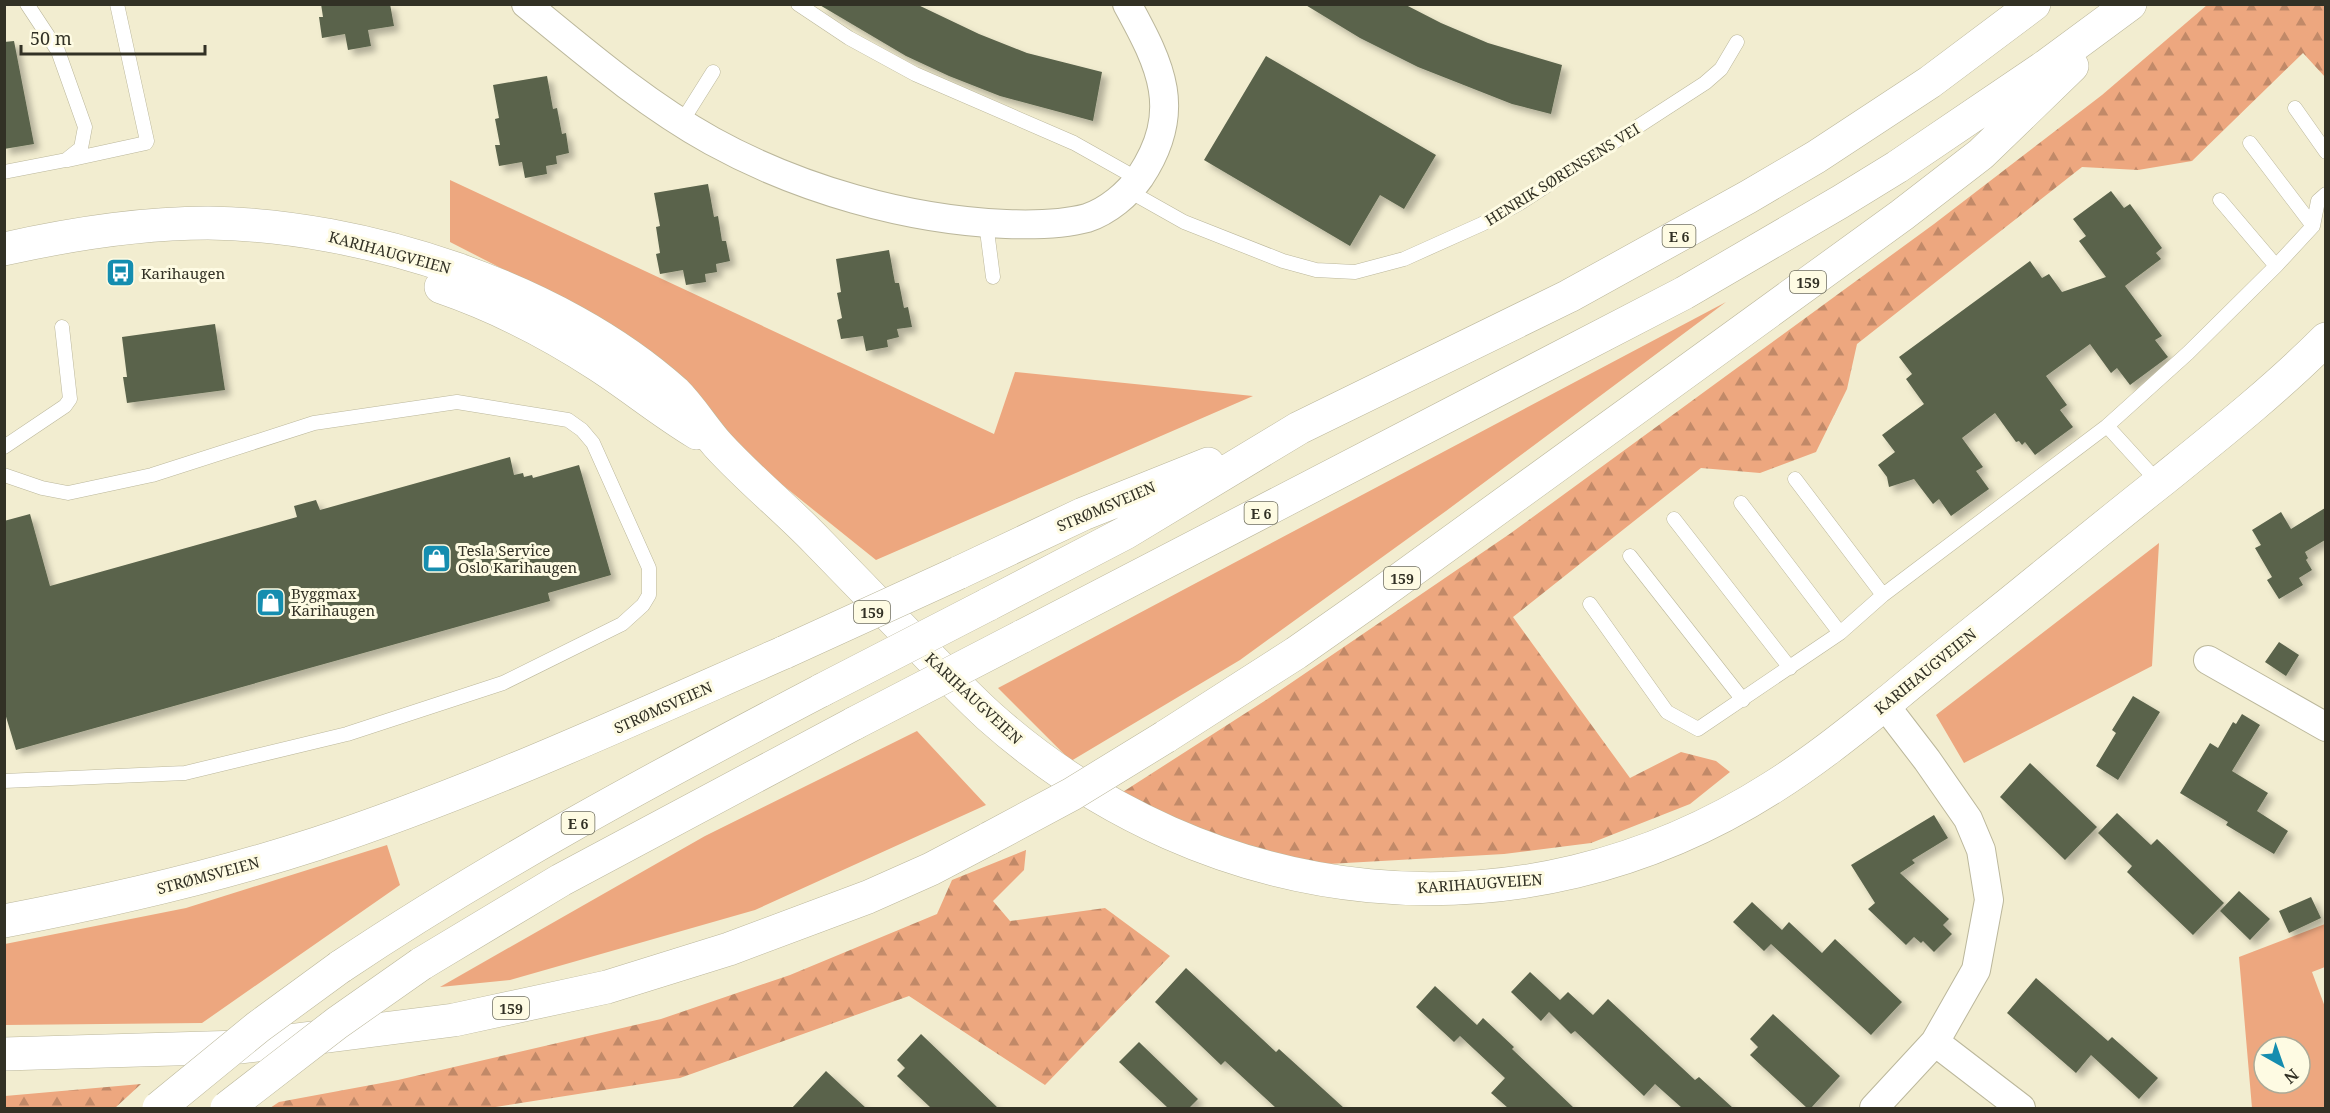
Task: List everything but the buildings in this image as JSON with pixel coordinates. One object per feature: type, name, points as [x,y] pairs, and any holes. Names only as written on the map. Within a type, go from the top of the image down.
[{"type":"main road","name":"E 6","points":[[159,1108],[258,1027],[340,967],[398,928],[482,877],[625,796],[822,690],[1125,533],[1299,428],[1569,296],[1748,197],[1816,158],[1930,82],[2034,4]]},
{"type":"main road","name":"E 6","points":[[227,1108],[337,1023],[421,964],[561,880],[855,723],[1684,293],[1897,167],[2131,4]]},
{"type":"main road","name":"159","points":[[4,1054],[252,1045],[454,1020],[607,987],[729,949],[868,897],[931,869],[1072,794],[1296,653],[1371,601],[1981,154],[2054,85],[2131,4]]},
{"type":"main road","name":"KARIHAUGVEIEN","points":[[4,249],[87,232],[169,224],[210,223],[260,226],[314,233],[405,254],[475,275],[527,297],[572,320],[647,370],[680,396],[719,447],[786,509],[988,715],[1027,747],[1112,804],[1180,839],[1247,863],[1293,875],[1338,883],[1423,889],[1555,878],[1600,865],[1691,831],[1772,788],[1821,754],[2248,411],[2325,339]]},
{"type":"main road","name":"KARIHAUGVEIEN","points":[[4,270],[83,253],[178,243],[258,246],[361,263],[410,276],[463,294],[548,335],[599,366],[664,413],[719,447]]},
{"type":"main road","name":"STRØMSVEIEN","points":[[4,921],[112,900],[199,879],[315,844],[498,777],[604,733],[785,652],[1083,514],[1299,428]]},
{"type":"street","points":[[526,4],[619,80],[681,123],[714,142],[774,170],[854,198],[917,214],[986,223],[1031,225],[1087,218],[1105,209],[1133,185],[1160,136],[1165,93],[1160,72],[1149,45],[1127,4]]},
{"type":"street","points":[[2208,660],[2325,728]]},
{"type":"street","points":[[1874,1108],[1935,1042],[1976,970],[1989,900],[1981,849],[1968,819],[1920,750],[1884,704]]},
{"type":"street","points":[[1935,1042],[2021,1108]]},
{"type":"lane","points":[[27,4],[58,51],[85,128],[81,148],[66,160]]},
{"type":"lane","points":[[4,172],[146,143],[117,4]]},
{"type":"lane","name":"HENRIK SØRENSENS VEI","points":[[798,4],[849,38],[915,74],[1074,143],[1184,222],[1283,261],[1316,270],[1355,272],[1404,259],[1482,224],[1520,203],[1705,83],[1721,69],[1737,42]]},
{"type":"lane","points":[[681,123],[713,72]]},
{"type":"lane","points":[[2295,108],[2325,152]]},
{"type":"lane","points":[[2250,143],[2313,226]]},
{"type":"lane","points":[[1590,604],[1667,712],[1698,729],[1840,633],[1883,595],[2107,426],[2188,353],[2276,266],[2313,226],[2318,201],[2325,194]]},
{"type":"lane","points":[[2220,200],[2276,266]]},
{"type":"lane","points":[[986,223],[993,277]]},
{"type":"lane","points":[[4,447],[64,406],[70,399],[62,327]]},
{"type":"lane","points":[[4,475],[42,488],[68,493],[152,475],[314,423],[457,402],[568,420],[582,430],[593,443],[649,568],[651,583],[649,595],[643,605],[622,624],[503,683],[347,734],[185,773],[4,781]]},
{"type":"lane","points":[[2107,426],[2159,483]]},
{"type":"lane","points":[[1795,479],[1883,595]]},
{"type":"lane","points":[[1741,503],[1840,633]]},
{"type":"lane","points":[[1674,519],[1790,668]]},
{"type":"lane","points":[[1630,556],[1743,700]]},
{"type":"green space","points":[[2207,5],[2325,5],[2325,77],[2303,53],[2192,161],[2138,170],[2082,167],[1857,344],[1847,389],[1816,452],[1760,473],[1701,468],[1513,617],[1630,778],[1681,752],[1716,761],[1730,772],[1690,804],[1591,843],[1504,854],[1293,866],[1115,797],[1266,700],[1511,533],[1934,224],[2102,95]]},
{"type":"green space","points":[[450,180],[994,434],[1015,372],[1253,396],[876,560],[532,284],[450,242]]},
{"type":"green space","points":[[1726,302],[1446,511],[1240,660],[1071,761],[998,688]]},
{"type":"green space","points":[[2159,543],[2152,666],[1964,763],[1936,715]]},
{"type":"green space","points":[[917,731],[986,805],[755,910],[510,980],[440,987],[705,836]]},
{"type":"green space","points":[[387,845],[400,885],[202,1023],[5,1025],[5,944],[186,908]]},
{"type":"green space","points":[[1026,850],[1024,870],[993,901],[1010,921],[1105,908],[1170,956],[1045,1085],[909,996],[680,1078],[489,1108],[270,1108],[279,1102],[398,1080],[661,1019],[790,975],[937,914],[952,880]]},
{"type":"green space","points":[[2325,924],[2325,967],[2312,972],[2325,1007],[2325,1108],[2252,1108],[2239,957]]},
{"type":"green space","points":[[141,1084],[115,1108],[5,1108],[5,1096]]},
{"type":"place","name":"Karihaugen","points":[[120,273]]},
{"type":"place","name":"Tesla Service Oslo Karihaugen","points":[[437,559]]},
{"type":"place","name":"Byggmax Karihaugen","points":[[270,602]]}]
